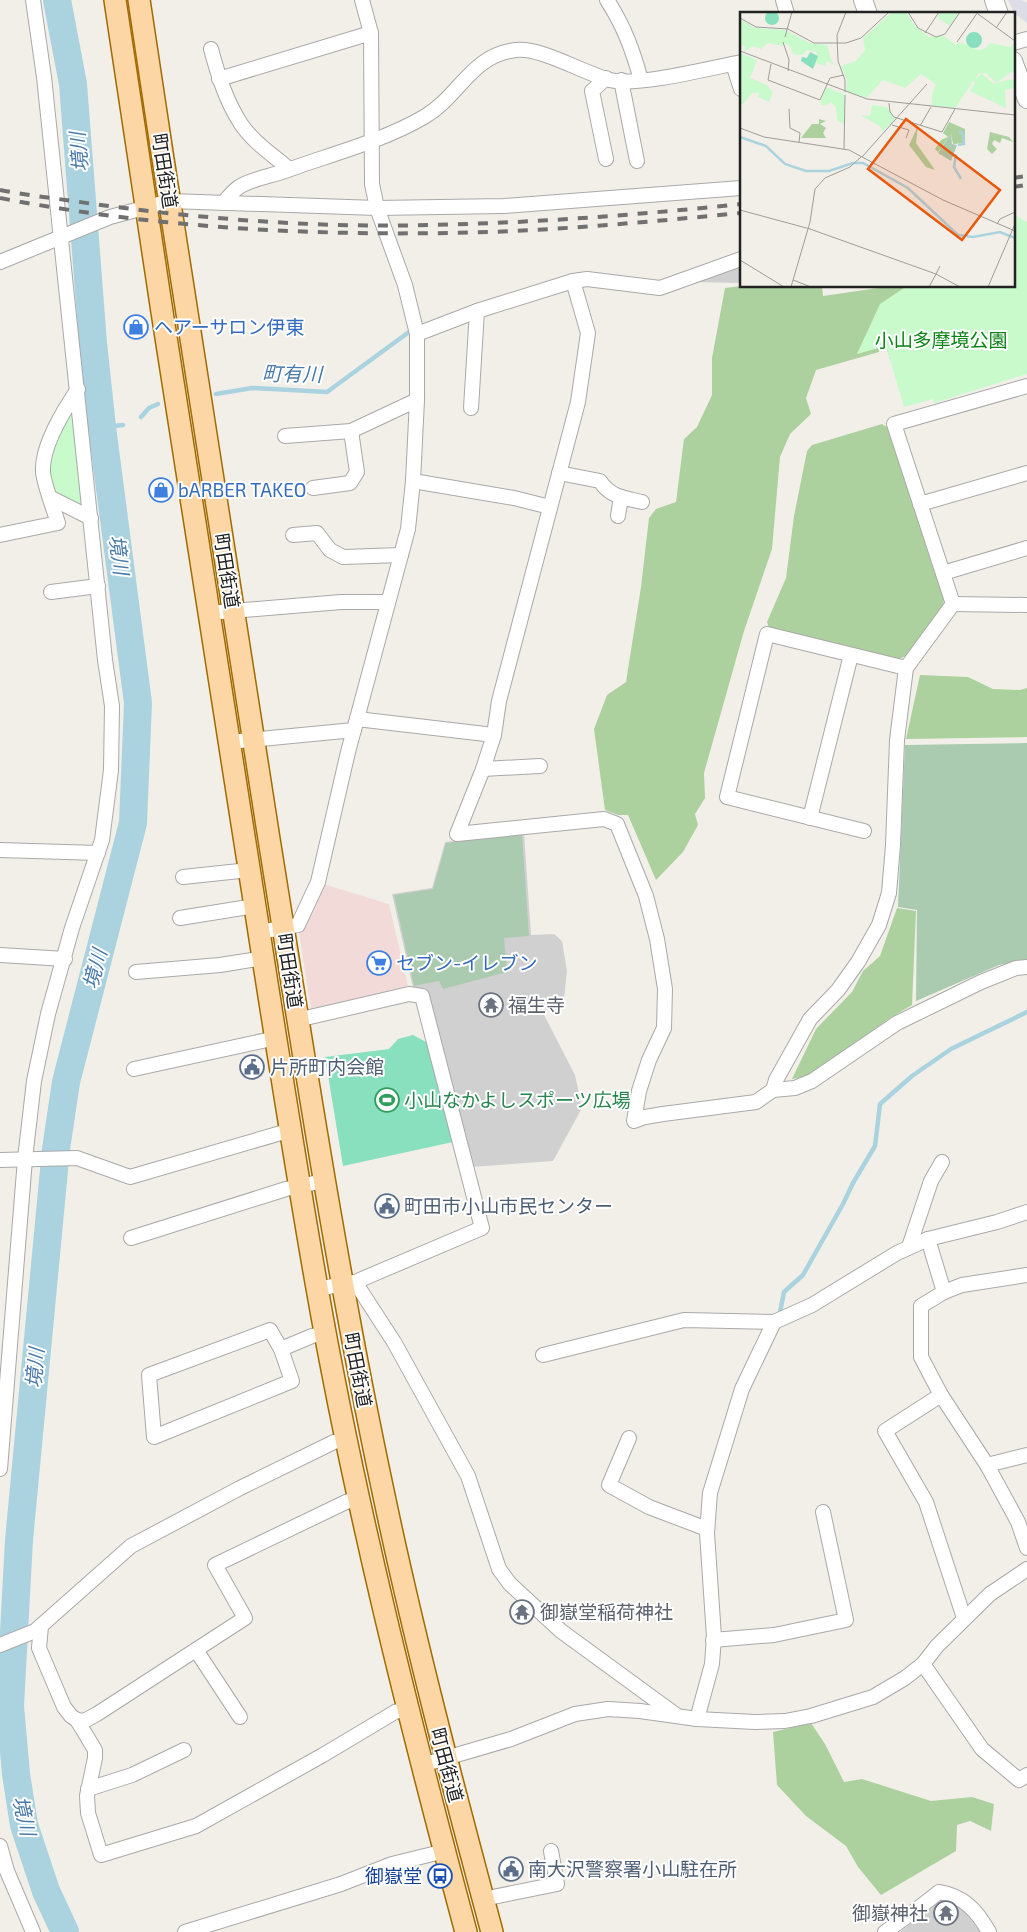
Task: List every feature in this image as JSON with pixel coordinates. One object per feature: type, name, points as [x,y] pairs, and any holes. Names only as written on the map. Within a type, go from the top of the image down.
[{"type":"main road","name":"町田街道","points":[[115,0],[249,870],[317,1289],[359,1498],[422,1765],[466,1932]]},
{"type":"main road","name":"町田街道","points":[[139,0],[323,1181],[348,1283],[387,1511],[445,1758],[492,1932]]},
{"type":"street","points":[[0,1469],[5,1340],[30,1159],[34,1081],[48,1014],[65,959],[72,928],[102,840],[111,770],[112,715],[63,236],[33,0]]},
{"type":"street","points":[[260,932],[298,926],[318,882],[356,725],[408,529],[418,400],[417,334],[405,285],[377,208],[372,184],[372,33],[362,0]]},
{"type":"street","points":[[608,0],[621,20],[641,80]]},
{"type":"street","points":[[782,0],[786,12]]},
{"type":"street","points":[[863,0],[867,12]]},
{"type":"street","points":[[994,0],[998,12]]},
{"type":"street","points":[[219,79],[372,33]]},
{"type":"street","points":[[1014,43],[1027,39]]},
{"type":"street","points":[[211,49],[219,79],[242,125],[254,139],[289,169]]},
{"type":"street","points":[[222,203],[240,186],[371,141],[424,117],[444,101],[468,75],[487,59],[500,52],[519,50],[540,53],[606,78],[620,80],[641,80],[737,63],[740,82]]},
{"type":"street","points":[[1014,63],[1027,99]]},
{"type":"street","points":[[606,78],[592,91],[606,159]]},
{"type":"street","points":[[620,80],[637,160]]},
{"type":"street","points":[[0,262],[110,217],[170,201],[377,208],[504,206],[740,188]]},
{"type":"street","points":[[417,334],[477,311],[573,281],[587,279],[660,288],[740,259]]},
{"type":"street","points":[[573,281],[588,333],[578,402],[499,701],[494,735],[483,769],[457,834],[604,820],[617,824],[646,896],[658,939],[665,989],[664,1028],[649,1060],[639,1091],[634,1121],[663,1114],[756,1102],[773,1090],[795,1088],[812,1080],[897,1023],[981,982],[1016,968],[1027,967]]},
{"type":"street","points":[[471,408],[477,311]]},
{"type":"street","points":[[953,604],[894,424],[1027,386]]},
{"type":"street","points":[[0,534],[58,523],[43,471],[48,445],[59,419],[78,390]]},
{"type":"street","points":[[285,436],[351,431],[418,400]]},
{"type":"street","points":[[313,488],[350,483],[358,472],[351,431]]},
{"type":"street","points":[[559,473],[600,481],[606,490],[621,497],[642,502]]},
{"type":"street","points":[[920,504],[1027,473]]},
{"type":"street","points":[[413,480],[514,498],[550,508]]},
{"type":"street","points":[[618,516],[621,497]]},
{"type":"street","points":[[51,498],[91,518]]},
{"type":"street","points":[[294,535],[317,533],[330,550],[343,557],[400,555]]},
{"type":"street","points":[[943,573],[1027,548]]},
{"type":"street","points":[[51,592],[98,586]]},
{"type":"street","points":[[209,613],[341,602],[388,602]]},
{"type":"street","points":[[953,604],[1027,605]]},
{"type":"street","points":[[773,1090],[776,1080],[810,1019],[838,990],[858,962],[879,925],[889,893],[897,740],[906,668],[953,604]]},
{"type":"street","points":[[864,831],[727,797],[767,634],[906,668]]},
{"type":"street","points":[[810,818],[851,655]]},
{"type":"street","points":[[229,742],[356,725],[494,735]]},
{"type":"street","points":[[483,769],[540,766]]},
{"type":"street","points":[[0,850],[98,853]]},
{"type":"street","points":[[183,877],[249,870]]},
{"type":"street","points":[[180,918],[255,906]]},
{"type":"street","points":[[0,955],[65,959]]},
{"type":"street","points":[[136,972],[220,965],[264,958]]},
{"type":"street","points":[[297,1020],[409,994],[422,996],[482,1228],[348,1283],[317,1289]]},
{"type":"street","points":[[134,1070],[276,1038]]},
{"type":"street","points":[[0,1160],[77,1158],[130,1177],[291,1130]]},
{"type":"street","points":[[909,1247],[931,1181],[942,1162]]},
{"type":"street","points":[[131,1238],[300,1185],[323,1181]]},
{"type":"street","points":[[543,1355],[684,1320],[774,1322],[812,1306],[909,1247],[928,1239],[997,1222],[1027,1212]]},
{"type":"street","points":[[928,1239],[944,1292]]},
{"type":"street","points":[[1027,1275],[962,1285],[944,1292],[920,1306],[921,1357],[941,1395],[987,1465],[1018,1522],[1027,1548]]},
{"type":"street","points":[[348,1283],[394,1342],[468,1476],[499,1569],[510,1584],[561,1631],[676,1715]]},
{"type":"street","points":[[696,1719],[712,1664],[713,1640],[707,1529],[710,1493],[742,1389],[774,1322]]},
{"type":"street","points":[[270,1330],[281,1349],[292,1382],[154,1437],[149,1375],[270,1330]]},
{"type":"street","points":[[281,1349],[312,1336],[326,1333]]},
{"type":"street","points":[[941,1395],[886,1431],[926,1502],[964,1618]]},
{"type":"street","points":[[629,1438],[609,1485],[649,1507],[707,1529]]},
{"type":"street","points":[[0,1646],[38,1629],[131,1546],[240,1488],[334,1442],[347,1439]]},
{"type":"street","points":[[987,1465],[1027,1455]]},
{"type":"street","points":[[38,1629],[39,1648],[64,1707],[71,1716],[77,1720],[84,1721],[245,1618],[214,1565],[346,1502],[359,1498]]},
{"type":"street","points":[[713,1640],[774,1635],[846,1620],[823,1512]]},
{"type":"street","points":[[422,1765],[511,1739],[575,1714],[608,1709],[676,1715],[696,1719],[755,1722],[785,1721],[811,1716],[873,1697],[905,1678],[923,1664],[937,1646],[990,1594],[1027,1569]]},
{"type":"street","points":[[196,1650],[240,1717]]},
{"type":"street","points":[[923,1664],[982,1749],[1018,1780],[1027,1775]]},
{"type":"street","points":[[77,1720],[94,1750],[95,1758],[88,1789],[88,1813],[101,1855],[196,1826],[330,1751],[395,1712],[408,1708]]},
{"type":"street","points":[[88,1789],[132,1775],[184,1750]]},
{"type":"street","points":[[0,1846],[7,1871],[33,1932]]},
{"type":"street","points":[[483,1899],[557,1884],[551,1850]]},
{"type":"street","points":[[185,1932],[341,1884],[392,1864],[445,1851]]},
{"type":"street","points":[[884,1932],[939,1892],[949,1893],[968,1902],[989,1932]]},
{"type":"shaded area","points":[[1008,0],[1022,0],[1027,3],[1027,23],[1015,14]]},
{"type":"shaded area","points":[[740,267],[740,283],[693,282]]},
{"type":"shaded area","name":"福生寺","points":[[524,833],[531,935],[554,934],[562,941],[567,971],[564,998],[543,1013],[575,1075],[582,1108],[553,1161],[471,1167],[425,988],[413,988],[392,894],[432,888],[445,842]]},
{"type":"shaded area","points":[[323,884],[389,904],[408,986],[311,1009],[299,933]]},
{"type":"shaded area","name":"御嶽神社","points":[[943,1899],[963,1909],[980,1932],[900,1932]]},
{"type":"green space","name":"小山多摩境公園","points":[[1014,215],[1027,222],[1027,374],[934,403],[933,399],[904,407],[886,346],[857,354],[880,304],[904,288],[1014,288]]},
{"type":"green space","points":[[740,286],[740,288],[822,288],[823,296],[878,288],[907,288],[890,359],[886,346],[881,347],[879,352],[816,370],[806,398],[811,414],[790,434],[780,457],[772,549],[744,631],[704,773],[705,798],[695,814],[698,825],[683,852],[656,880],[628,815],[618,815],[605,810],[594,729],[607,695],[626,682],[641,587],[649,518],[656,509],[676,502],[684,439],[697,427],[712,395],[712,358],[725,288]]},
{"type":"green space","points":[[70,413],[75,415],[83,509],[55,495],[47,470],[51,449]]},
{"type":"green space","points":[[882,424],[888,428],[944,598],[943,607],[908,655],[899,659],[769,628],[767,622],[786,578],[794,516],[807,451],[812,445]]},
{"type":"green space","points":[[920,675],[968,677],[993,689],[1020,690],[1027,688],[1027,737],[906,739]]},
{"type":"green space","points":[[1027,743],[1027,959],[999,965],[916,1001],[917,910],[898,907],[905,745]]},
{"type":"green space","points":[[522,835],[529,936],[504,938],[507,972],[443,989],[439,981],[414,986],[394,895],[433,889],[446,843]]},
{"type":"green space","points":[[897,908],[916,911],[912,1005],[890,1018],[810,1076],[792,1079],[816,1029],[852,992],[863,971],[880,956]]},
{"type":"green space","name":"小山なかよしスポーツ広場","points":[[413,1035],[426,1042],[453,1142],[343,1166],[325,1057],[389,1049],[398,1039]]},
{"type":"green space","points":[[811,1723],[825,1744],[844,1782],[862,1779],[931,1801],[972,1797],[994,1804],[991,1831],[970,1821],[957,1825],[956,1851],[881,1895],[858,1867],[846,1846],[806,1816],[777,1785],[773,1732]]},
{"type":"waterway","name":"境川","points":[[57,0],[73,84],[93,343],[138,703],[133,823],[66,1082],[56,1149],[19,1540],[10,1706],[16,1774],[24,1825],[46,1891],[65,1932]]},
{"type":"waterway","name":"町有川","points":[[216,394],[252,388],[327,392],[409,332]]},
{"type":"waterway","name":"町有川","points":[[141,417],[149,408],[158,404]]},
{"type":"waterway","name":"町有川","points":[[102,427],[123,425]]},
{"type":"waterway","points":[[780,1312],[784,1292],[803,1275],[875,1146],[880,1104],[912,1076],[951,1049],[1027,1012]]},
{"type":"railway","points":[[1014,178],[1027,176]]},
{"type":"railway","points":[[1014,187],[1027,185]]},
{"type":"railway","points":[[0,190],[93,204],[219,218],[302,224],[386,226],[546,220],[740,204]]},
{"type":"railway","points":[[0,198],[61,209],[182,224],[305,232],[428,233],[520,231],[740,213]]},
{"type":"place","name":"ヘアーサロン伊東","points":[[136,327]]},
{"type":"place","name":"bARBER TAKEO","points":[[161,490]]},
{"type":"place","name":"セブン-イレブン","points":[[379,963]]},
{"type":"place","name":"福生寺","points":[[491,1005]]},
{"type":"place","name":"片所町内会館","points":[[252,1067]]},
{"type":"place","name":"小山なかよしスポーツ広場","points":[[387,1100]]},
{"type":"place","name":"町田市小山市民センター","points":[[387,1206]]},
{"type":"place","name":"御嶽堂稲荷神社","points":[[522,1612]]},
{"type":"place","name":"南大沢警察署小山駐在所","points":[[511,1869]]},
{"type":"place","name":"御嶽堂","points":[[440,1876]]},
{"type":"place","name":"御嶽神社","points":[[946,1913]]}]
